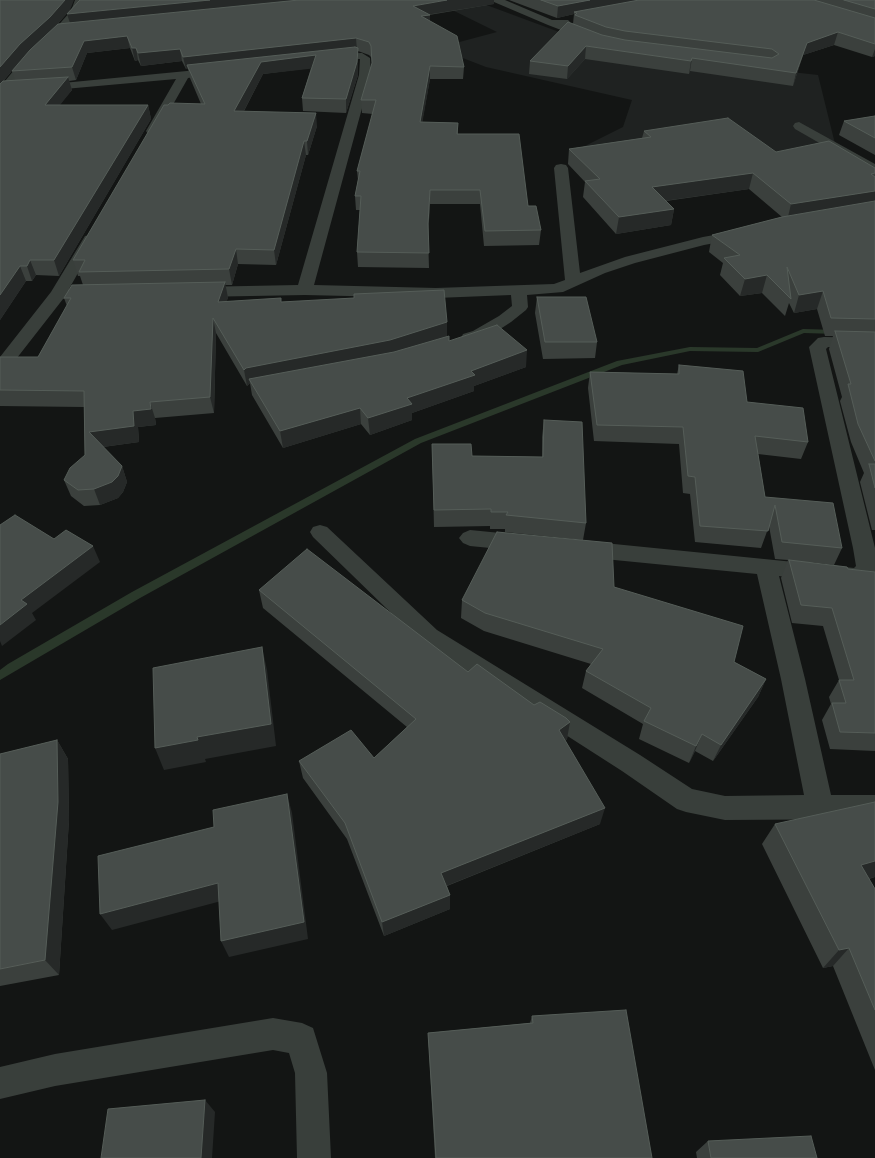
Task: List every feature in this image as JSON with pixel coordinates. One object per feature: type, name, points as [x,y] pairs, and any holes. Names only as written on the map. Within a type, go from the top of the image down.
[{"type":"street","points":[[2,92],[29,59],[58,32],[76,12],[80,0]]},
{"type":"street","points":[[497,0],[601,43]]},
{"type":"street","points":[[551,23],[572,20]]},
{"type":"street","points":[[58,32],[74,30]]},
{"type":"street","points":[[305,290],[365,75],[366,66],[365,58],[362,56],[317,59]]},
{"type":"street","points":[[34,88],[85,85],[231,69]]},
{"type":"street","points":[[145,144],[184,75]]},
{"type":"street","points":[[2,92],[19,89]]},
{"type":"street","points":[[799,126],[875,169]]},
{"type":"street","points":[[561,168],[573,283]]},
{"type":"street","points":[[0,368],[58,294],[98,226]]},
{"type":"street","points":[[186,292],[305,290],[436,293],[557,289],[600,270],[630,260],[703,241],[757,231]]},
{"type":"street","points":[[450,344],[478,335],[506,319],[520,308],[519,290]]},
{"type":"street","points":[[58,294],[114,293]]},
{"type":"street","points":[[563,547],[846,576],[859,576],[867,568],[841,447],[817,347],[824,342],[875,343]]},
{"type":"street","points":[[320,532],[429,636],[631,763],[686,800],[725,808],[875,807]]},
{"type":"street","points":[[470,538],[540,545]]},
{"type":"street","points":[[766,567],[793,679],[820,807]]},
{"type":"street","points":[[0,1083],[55,1070],[273,1034],[302,1039],[311,1073],[314,1158]]},
{"type":"shaded area","points":[[473,0],[613,52],[818,75],[838,156],[575,151],[623,127],[632,100],[486,67],[437,48],[497,32],[440,4]]},
{"type":"building","points":[[0,0],[65,0],[50,17],[20,44],[0,67]]},
{"type":"building","points":[[80,0],[210,0],[67,14]]},
{"type":"building","points":[[299,0],[447,0],[413,6],[430,15],[421,16],[457,36],[464,67],[430,66],[420,122],[458,123],[457,134],[519,134],[528,206],[536,206],[541,230],[485,231],[480,190],[430,190],[428,224],[429,253],[357,252],[361,196],[355,196],[360,171],[357,171],[376,100],[361,100],[372,63],[371,46],[369,42],[356,38],[183,57],[180,49],[138,53],[136,48],[132,48],[127,36],[84,41],[72,67],[12,71],[30,50],[58,24]]},
{"type":"building","points":[[541,0],[590,0],[558,6]]},
{"type":"building","points":[[639,0],[814,0],[875,18],[875,44],[838,32],[807,43],[796,73],[692,58],[691,61],[586,46],[568,66],[530,61],[568,22],[602,35],[625,40],[772,58],[779,54],[772,49],[625,31],[606,27],[575,15],[577,13],[574,12]]},
{"type":"building","points":[[844,0],[875,0],[875,9]]},
{"type":"building","points":[[355,47],[358,48],[357,62],[346,99],[302,98],[316,55],[261,62],[234,111],[316,113],[307,141],[304,141],[274,250],[236,249],[229,269],[79,272],[85,260],[73,260],[164,105],[168,105],[170,103],[205,104],[187,65]]},
{"type":"building","points":[[68,77],[45,105],[148,105],[54,260],[30,260],[27,266],[20,266],[0,295],[0,84],[3,81]]},
{"type":"building","points":[[875,116],[875,138],[844,121]]},
{"type":"building","points":[[728,118],[776,152],[829,141],[875,168],[875,173],[871,174],[875,177],[875,191],[791,204],[753,173],[652,187],[674,209],[619,217],[585,181],[600,179],[569,149],[651,137],[644,131]]},
{"type":"building","points":[[875,201],[875,319],[831,318],[823,291],[799,295],[787,267],[791,299],[767,275],[745,279],[724,258],[740,255],[712,235],[782,217]]},
{"type":"building","points":[[225,282],[218,302],[281,298],[281,302],[354,298],[354,294],[444,290],[447,322],[390,340],[246,368],[244,370],[213,318],[210,397],[150,402],[151,409],[133,411],[134,426],[89,432],[122,466],[118,476],[112,482],[94,489],[78,490],[64,480],[70,468],[85,455],[84,391],[0,390],[0,357],[38,357],[71,298],[64,298],[72,285]]},
{"type":"building","points":[[537,297],[586,297],[597,342],[545,342]]},
{"type":"building","points":[[497,325],[527,350],[471,371],[475,375],[407,398],[412,404],[368,418],[360,408],[280,431],[249,379],[394,352],[449,336],[449,341]]},
{"type":"building","points":[[835,331],[875,332],[875,461],[858,424],[848,384],[851,384]]},
{"type":"building","points":[[679,365],[743,371],[747,402],[803,408],[808,442],[755,436],[765,497],[833,503],[842,548],[782,542],[775,505],[768,531],[700,526],[695,477],[688,476],[683,427],[597,425],[590,372],[679,374]]},
{"type":"building","points":[[544,420],[582,422],[586,523],[506,515],[508,512],[491,512],[491,509],[434,510],[432,444],[471,444],[472,456],[543,457]]},
{"type":"building","points":[[869,464],[875,464],[875,488]]},
{"type":"building","points":[[15,515],[54,539],[66,530],[93,546],[21,600],[27,604],[0,625],[0,525]]},
{"type":"building","points":[[497,532],[612,543],[614,587],[743,626],[734,662],[766,679],[721,745],[702,734],[696,746],[644,721],[651,708],[586,671],[603,649],[485,613],[462,600]]},
{"type":"building","points":[[307,549],[468,672],[477,664],[534,705],[540,702],[566,718],[570,722],[559,730],[605,808],[441,873],[450,895],[382,922],[345,823],[299,761],[351,730],[374,758],[416,719],[259,590]]},
{"type":"building","points":[[789,560],[875,572],[875,733],[840,732],[832,703],[846,703],[839,680],[854,680],[832,608],[801,605]]},
{"type":"building","points":[[262,647],[271,724],[197,737],[198,740],[155,748],[153,668]]},
{"type":"building","points":[[57,740],[58,802],[45,960],[0,969],[0,754]]},
{"type":"building","points":[[287,794],[304,922],[221,941],[218,883],[100,914],[98,856],[214,827],[213,810]]},
{"type":"building","points":[[875,802],[875,861],[861,865],[875,889],[875,1010],[849,948],[839,950],[775,824]]},
{"type":"building","points":[[626,1010],[652,1158],[436,1158],[428,1033],[533,1023],[532,1016]]},
{"type":"building","points":[[205,1100],[201,1158],[101,1158],[108,1109]]},
{"type":"building","points":[[811,1136],[817,1158],[711,1158],[708,1141]]},
{"type":"waterway","points":[[0,676],[12,667],[136,595],[418,441],[620,363],[690,349],[758,350],[803,331],[837,332]]}]
